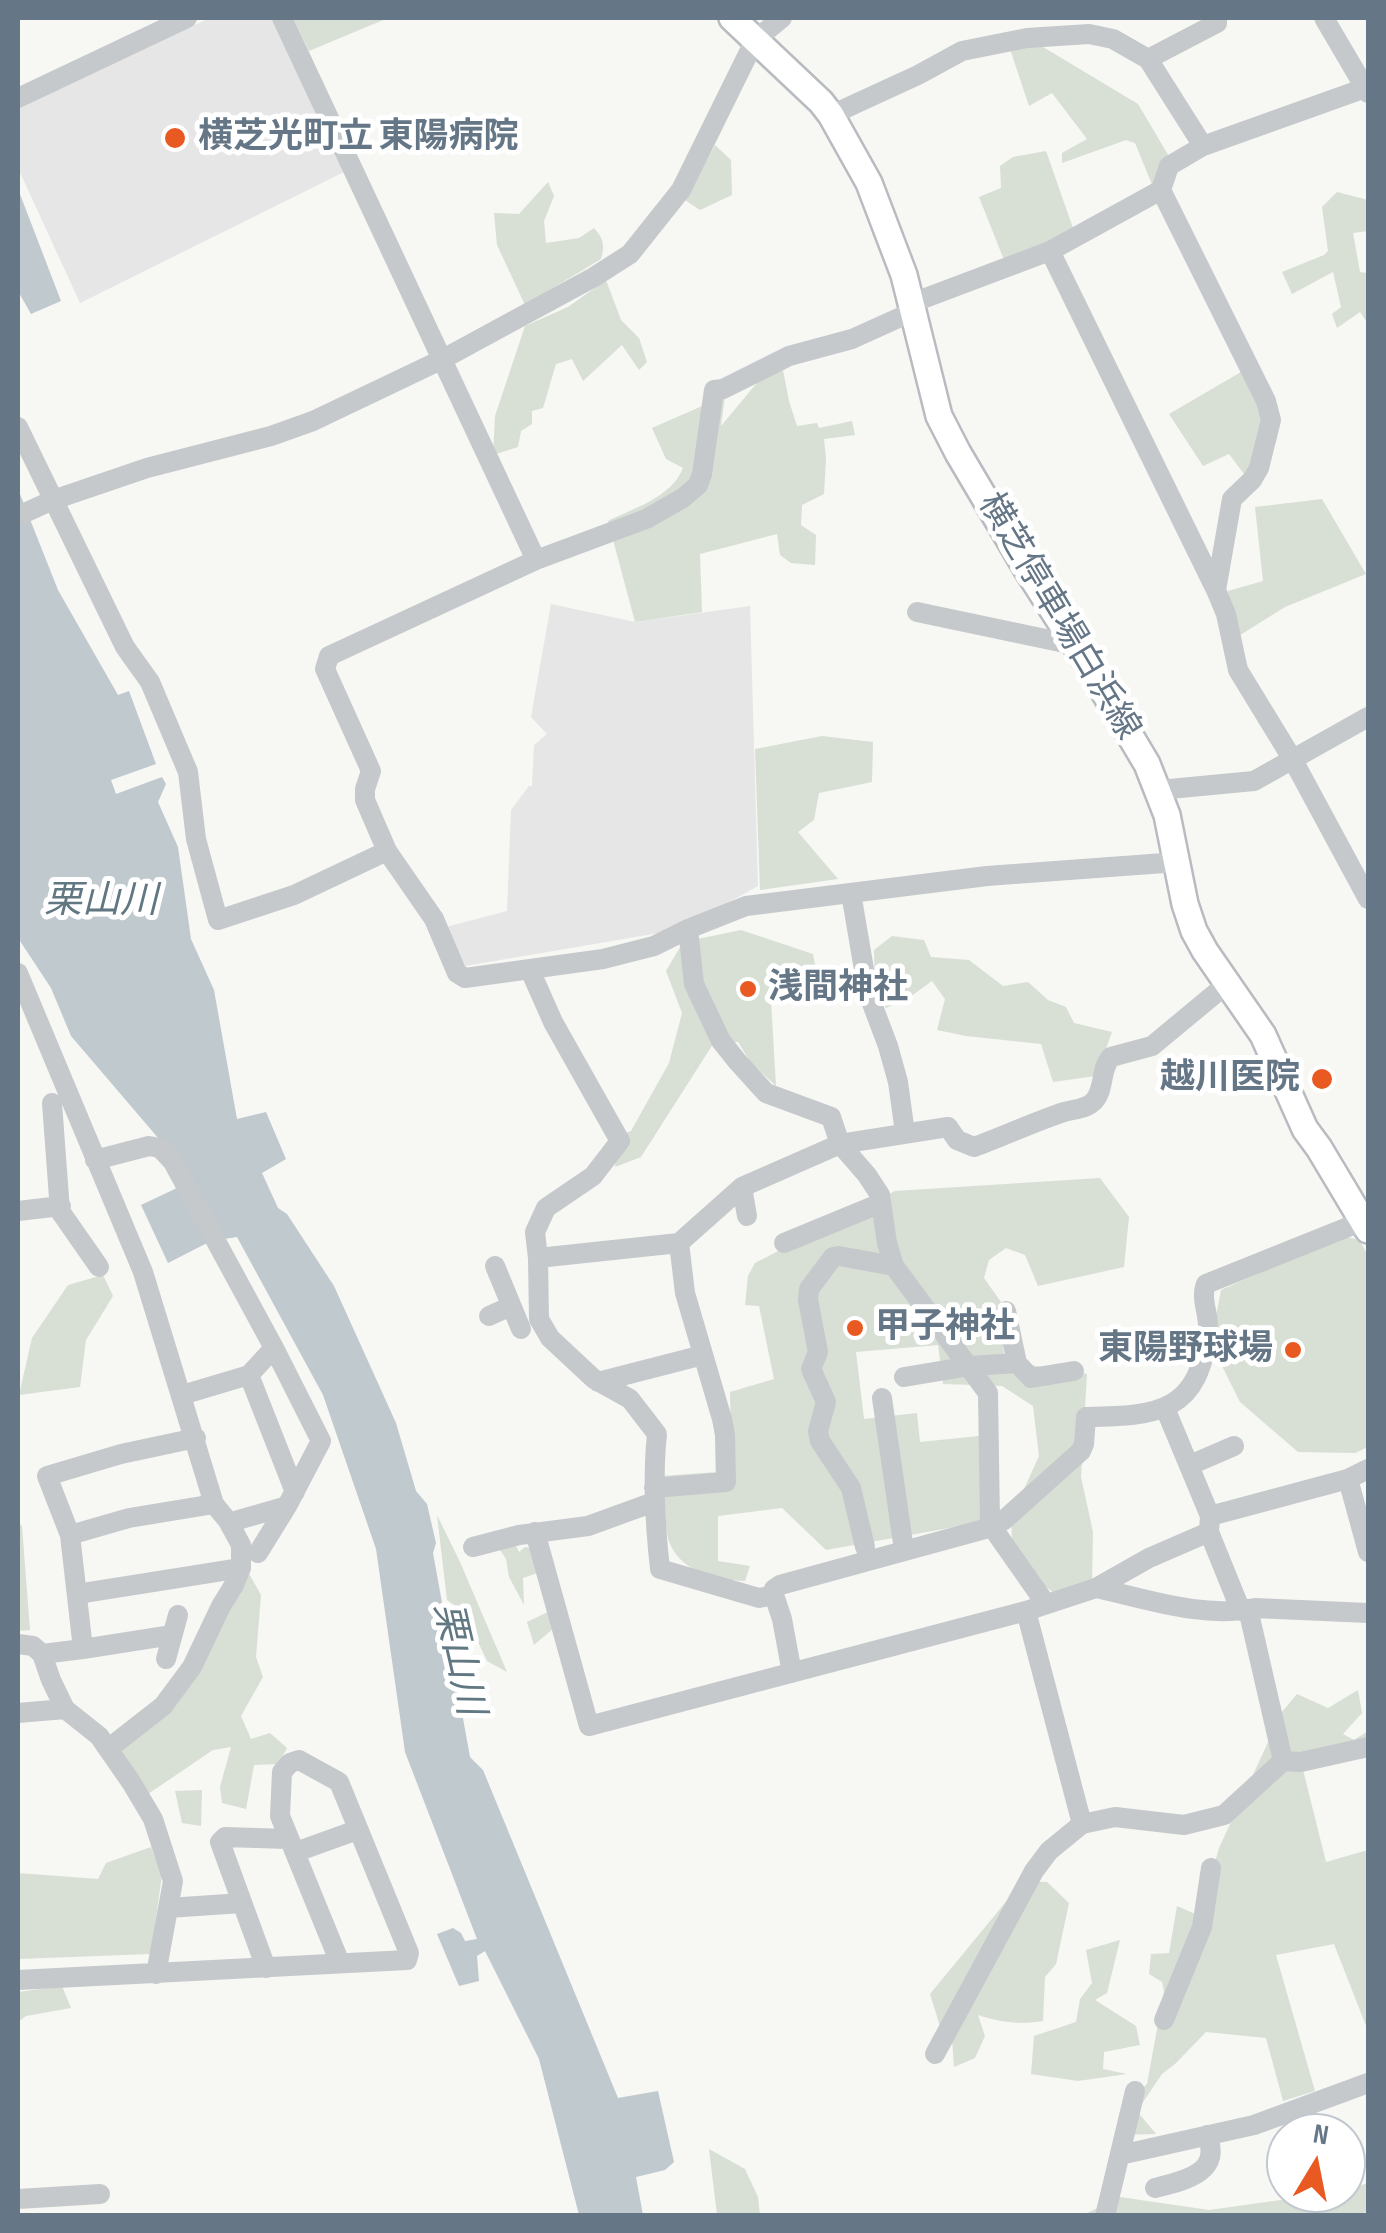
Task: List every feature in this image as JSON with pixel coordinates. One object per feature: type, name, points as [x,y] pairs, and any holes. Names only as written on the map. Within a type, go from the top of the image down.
[{"type":"main road","name":"横芝停車場白浜線","points":[[732,18],[822,102],[868,183],[904,275],[939,416],[1147,764],[1159,790],[1194,931],[1263,1035],[1305,1129],[1364,1218]]},
{"type":"street","points":[[18,98],[187,18]]},
{"type":"street","points":[[282,18],[536,560]]},
{"type":"street","points":[[18,516],[147,468],[271,436],[313,420],[443,359],[630,254],[681,190],[755,40],[782,18]]},
{"type":"street","points":[[1178,862],[986,876],[746,906],[654,946],[602,959],[465,978],[456,973],[427,907],[387,851],[365,800],[372,771],[326,670],[329,656],[536,560],[646,520],[682,498],[698,484],[714,390],[789,356],[852,339],[913,307],[1050,251],[1160,190],[1168,166],[1204,146],[1368,89],[1324,18]]},
{"type":"street","points":[[1148,59],[1222,19]]},
{"type":"street","points":[[832,115],[962,51],[1027,38],[1089,34],[1112,39],[1148,59],[1204,146]]},
{"type":"street","points":[[1160,190],[1266,401],[1271,420],[1259,468],[1232,499],[1216,590]]},
{"type":"street","points":[[1050,251],[1216,590],[1226,614],[1238,670],[1293,760],[1368,898]]},
{"type":"street","points":[[18,427],[124,647],[150,682],[188,772],[196,839],[218,920],[294,894],[387,851]]},
{"type":"street","points":[[917,612],[1074,645]]},
{"type":"street","points":[[1159,790],[1254,781],[1368,717]]},
{"type":"street","points":[[851,893],[868,993],[898,1082],[905,1132]]},
{"type":"street","points":[[688,929],[694,984],[721,1041],[766,1093],[831,1117],[840,1144],[880,1195],[894,1266],[988,1393],[990,1522],[1036,1607],[1082,1824]]},
{"type":"street","points":[[530,970],[553,1022],[620,1141],[594,1176],[546,1208],[535,1232],[539,1319],[550,1338],[598,1382],[630,1399],[658,1434],[654,1495],[660,1570],[758,1598],[774,1595]]},
{"type":"street","points":[[18,973],[22,995],[143,1272],[214,1504],[240,1545],[241,1568],[192,1668],[162,1706],[108,1748]]},
{"type":"street","points":[[538,1258],[679,1243],[742,1187],[840,1144],[948,1128],[958,1140],[974,1146],[1088,1106],[1100,1091],[1106,1061],[1152,1046],[1228,983]]},
{"type":"street","points":[[52,1103],[60,1211],[99,1267]]},
{"type":"street","points":[[96,1160],[149,1146],[160,1148],[173,1162],[321,1441],[258,1553]]},
{"type":"street","points":[[742,1187],[747,1216]]},
{"type":"street","points":[[784,1244],[881,1203]]},
{"type":"street","points":[[18,1211],[60,1206]]},
{"type":"street","points":[[792,1673],[774,1589],[992,1528],[1081,1451],[1087,1417],[1130,1416],[1165,1408],[1192,1386],[1203,1364],[1208,1316],[1203,1298],[1206,1284],[1364,1218]]},
{"type":"street","points":[[473,1548],[535,1532],[588,1526],[654,1495],[726,1482],[722,1419],[685,1292],[679,1243]]},
{"type":"street","points":[[865,1547],[851,1488],[820,1441],[818,1431],[826,1402],[811,1370],[818,1352],[809,1289],[833,1257],[894,1266]]},
{"type":"street","points":[[494,1266],[521,1330]]},
{"type":"street","points":[[489,1316],[511,1306]]},
{"type":"street","points":[[1006,1311],[1017,1363],[1031,1378],[1074,1371]]},
{"type":"street","points":[[182,1395],[249,1376],[274,1348]]},
{"type":"street","points":[[598,1382],[703,1356]]},
{"type":"street","points":[[904,1377],[1017,1363]]},
{"type":"street","points":[[249,1376],[291,1499]]},
{"type":"street","points":[[882,1398],[904,1550]]},
{"type":"street","points":[[1165,1408],[1244,1610],[1283,1762]]},
{"type":"street","points":[[83,1649],[70,1535],[47,1476],[121,1454],[196,1438]]},
{"type":"street","points":[[1190,1465],[1234,1446]]},
{"type":"street","points":[[535,1532],[588,1726],[1096,1588],[1209,1524],[1368,1469]]},
{"type":"street","points":[[1348,1479],[1368,1552]]},
{"type":"street","points":[[238,1520],[291,1499]]},
{"type":"street","points":[[70,1535],[129,1518],[214,1504]]},
{"type":"street","points":[[76,1594],[241,1568]]},
{"type":"street","points":[[1096,1588],[1206,1611],[1368,1613]]},
{"type":"street","points":[[42,1654],[83,1649],[175,1625],[166,1659]]},
{"type":"street","points":[[18,1644],[32,1646],[42,1654],[66,1709],[99,1736],[153,1819],[173,1882],[156,1974]]},
{"type":"street","points":[[18,1713],[66,1709]]},
{"type":"street","points":[[935,2054],[1034,1871],[1049,1851],[1082,1824],[1115,1817],[1184,1824],[1224,1815],[1283,1762],[1302,1762],[1368,1748]]},
{"type":"street","points":[[18,1980],[156,1974],[340,1964],[407,1960],[409,1953],[339,1782],[299,1760],[282,1772],[280,1816],[340,1964]]},
{"type":"street","points":[[266,1968],[220,1842],[226,1836],[292,1845],[357,1830]]},
{"type":"street","points":[[1164,2020],[1202,1928],[1211,1868]]},
{"type":"street","points":[[168,1908],[242,1903]]},
{"type":"street","points":[[1120,2155],[1254,2125],[1368,2083]]},
{"type":"street","points":[[1105,2216],[1136,2091]]},
{"type":"street","points":[[1155,2188],[1195,2178],[1209,2160],[1211,2144],[1207,2135]]},
{"type":"street","points":[[18,2199],[100,2194]]},
{"type":"shaded area","name":"横芝光町立 東陽病院","points":[[210,18],[274,18],[348,170],[80,303],[18,168],[18,106]]},
{"type":"shaded area","points":[[293,18],[388,18],[309,51]]},
{"type":"shaded area","points":[[1038,44],[1138,104],[1170,158],[1153,187],[1135,143],[1126,140],[1062,163],[1062,153],[1087,139],[1052,93],[1029,106],[1010,49]]},
{"type":"shaded area","points":[[715,145],[731,160],[732,195],[700,210],[685,200]]},
{"type":"shaded area","points":[[1046,151],[1074,231],[1004,260],[979,197],[1001,188],[1000,166],[1013,157]]},
{"type":"shaded area","points":[[548,182],[554,196],[544,221],[546,243],[579,238],[594,228],[602,239],[602,254],[601,259],[525,305],[497,245],[494,213],[519,214]]},
{"type":"shaded area","points":[[1337,192],[1368,200],[1368,231],[1353,233],[1360,272],[1368,273],[1368,324],[1360,312],[1337,328],[1332,314],[1341,307],[1333,272],[1292,294],[1282,272],[1328,251],[1322,207]]},
{"type":"shaded area","points":[[606,280],[621,320],[639,338],[647,362],[639,370],[622,345],[583,381],[572,359],[556,364],[543,408],[532,411],[532,424],[521,431],[518,447],[493,455],[495,416],[525,326],[568,307]]},
{"type":"shaded area","points":[[783,370],[797,426],[817,423],[819,428],[852,421],[855,435],[824,439],[824,494],[802,505],[801,525],[816,535],[815,565],[791,563],[780,555],[777,534],[700,554],[702,612],[635,622],[608,521],[661,494],[683,468],[666,459],[652,428],[725,396],[721,426],[761,378]]},
{"type":"shaded area","points":[[1241,372],[1263,416],[1247,478],[1229,454],[1203,466],[1169,414]]},
{"type":"shaded area","points":[[1322,499],[1366,574],[1285,607],[1237,637],[1228,591],[1263,581],[1255,507]]},
{"type":"shaded area","points":[[551,604],[635,622],[750,606],[758,886],[659,933],[465,966],[446,927],[507,911],[511,810],[532,786],[534,745],[547,734],[531,717]]},
{"type":"shaded area","points":[[822,736],[873,742],[872,782],[819,793],[814,820],[798,832],[838,879],[760,890],[755,749]]},
{"type":"shaded area","points":[[741,930],[813,954],[819,984],[771,1000],[776,1086],[751,1063],[738,1042],[713,1044],[641,1157],[615,1167],[617,1136],[631,1131],[669,1063],[682,1013],[666,971],[683,942]]},
{"type":"shaded area","points":[[892,936],[924,940],[931,957],[969,960],[1003,986],[1028,982],[1048,1000],[1066,1007],[1074,1023],[1112,1032],[1096,1076],[1053,1082],[1041,1044],[937,1030],[945,999],[932,981],[886,1008],[875,989],[874,950]]},
{"type":"shaded area","points":[[1100,1178],[1129,1217],[1124,1267],[1038,1286],[1025,1255],[1006,1248],[989,1260],[984,1278],[1001,1302],[1004,1361],[1087,1374],[1081,1477],[1093,1532],[1092,1583],[1055,1594],[1031,1575],[1012,1539],[1011,1518],[1039,1456],[1033,1406],[1002,1386],[943,1384],[938,1345],[856,1352],[864,1419],[917,1413],[920,1442],[979,1436],[983,1522],[826,1550],[782,1508],[718,1516],[718,1561],[750,1566],[745,1581],[703,1573],[684,1563],[671,1546],[667,1532],[661,1476],[732,1471],[730,1392],[774,1379],[759,1306],[745,1305],[748,1276],[755,1263],[895,1191]]},
{"type":"shaded area","name":"東陽野球場","points":[[1343,1236],[1359,1240],[1368,1255],[1368,1447],[1355,1453],[1298,1452],[1240,1402],[1223,1368],[1213,1332],[1221,1290]]},
{"type":"shaded area","points":[[103,1275],[113,1296],[86,1340],[80,1387],[19,1395],[32,1338],[68,1285]]},
{"type":"shaded area","points":[[437,1515],[507,1672],[487,1661],[464,1612],[447,1600]]},
{"type":"shaded area","points":[[18,1522],[22,1526],[30,1630],[18,1631]]},
{"type":"shaded area","points":[[515,1544],[519,1552],[525,1547],[543,1551],[543,1571],[523,1578],[524,1605],[500,1550],[485,1552]]},
{"type":"shaded area","points":[[248,1572],[261,1595],[256,1657],[263,1677],[241,1716],[251,1739],[270,1733],[287,1748],[278,1764],[254,1765],[246,1809],[222,1803],[220,1787],[231,1747],[213,1750],[148,1794],[118,1749],[169,1707]]},
{"type":"shaded area","points":[[550,1611],[554,1628],[534,1645],[527,1622]]},
{"type":"shaded area","points":[[1358,1690],[1362,1713],[1343,1734],[1354,1740],[1368,1731],[1368,1743],[1303,1770],[1326,1862],[1368,1850],[1368,2031],[1334,1944],[1276,1955],[1315,2091],[1283,2101],[1266,2038],[1206,2032],[1162,2074],[1137,2111],[1156,2134],[1117,2135],[1124,2105],[1147,2084],[1164,1991],[1162,1982],[1149,1974],[1151,1954],[1169,1953],[1177,1906],[1200,1916],[1219,1848],[1282,1712],[1297,1694],[1328,1708]]},
{"type":"shaded area","points":[[202,1790],[201,1826],[182,1823],[175,1791]]},
{"type":"shaded area","points":[[151,1847],[162,1875],[151,1954],[18,1959],[18,1873],[98,1879],[106,1863]]},
{"type":"shaded area","points":[[1023,1881],[1047,1882],[1069,1903],[1056,1964],[1045,1977],[1043,2021],[1010,2022],[978,2015],[985,2036],[975,2058],[954,2067],[952,2040],[943,2036],[930,1994]]},
{"type":"shaded area","points":[[1120,1940],[1107,1993],[1095,2000],[1136,2026],[1140,2045],[1104,2052],[1103,2069],[1127,2074],[1078,2081],[1031,2074],[1034,2036],[1076,2022],[1080,1999],[1092,1983],[1086,1950]]},
{"type":"shaded area","points":[[62,1986],[71,2008],[26,2016],[18,2022],[18,1992]]},
{"type":"shaded area","points":[[709,2149],[745,2169],[758,2197],[760,2215],[717,2215]]},
{"type":"shaded area","points":[[1120,2197],[1209,2210],[1266,2202],[1266,2213],[1364,2213],[1081,2216]]},
{"type":"water","points":[[18,189],[61,301],[31,314],[18,291]]},
{"type":"water","name":"栗山川","points":[[18,489],[58,590],[118,695],[129,691],[156,764],[111,780],[116,794],[162,777],[166,784],[158,802],[178,847],[191,939],[214,990],[237,1119],[266,1112],[286,1159],[262,1173],[278,1208],[287,1214],[334,1286],[396,1423],[416,1491],[427,1504],[470,1757],[483,1770],[618,2098],[658,2091],[674,2162],[665,2170],[636,2177],[643,2215],[579,2215],[539,2059],[485,1951],[477,1956],[479,1981],[459,1986],[437,1934],[453,1928],[465,1941],[477,1939],[405,1752],[376,1549],[323,1395],[237,1237],[211,1241],[168,1263],[141,1205],[194,1180],[71,1036],[51,988],[18,938]]},
{"type":"place","name":"横芝光町立 東陽病院","points":[[175,138]]},
{"type":"place","name":"浅間神社","points":[[748,989]]},
{"type":"place","name":"越川医院","points":[[1322,1079]]},
{"type":"place","name":"甲子神社","points":[[855,1328]]},
{"type":"place","name":"東陽野球場","points":[[1293,1350]]}]
